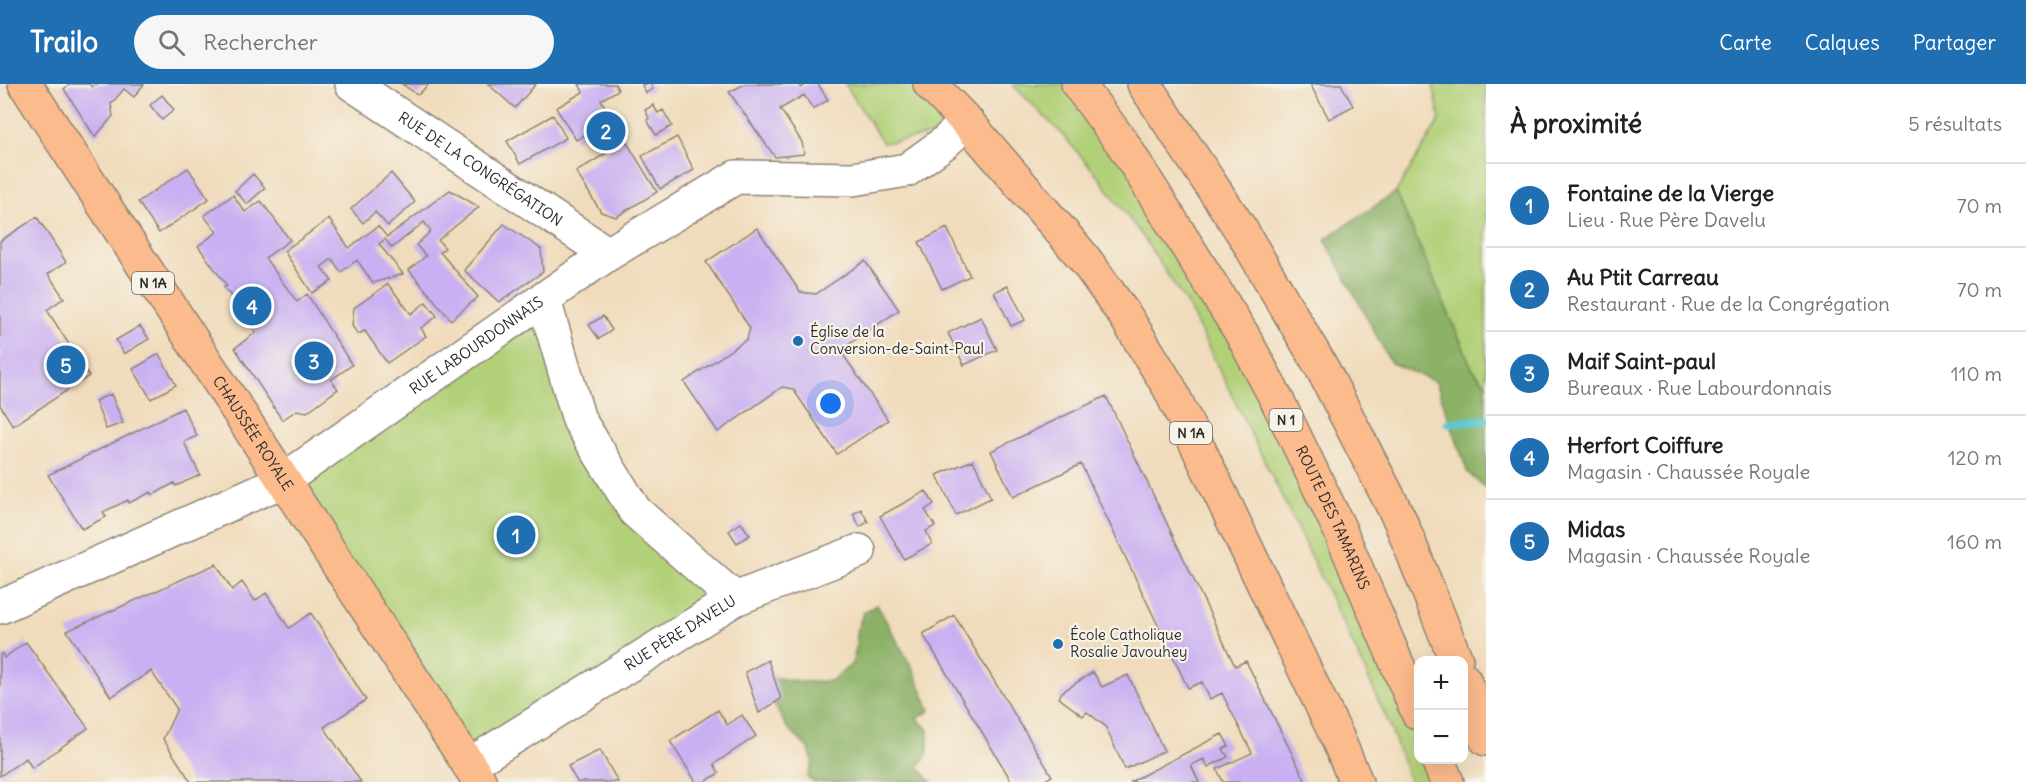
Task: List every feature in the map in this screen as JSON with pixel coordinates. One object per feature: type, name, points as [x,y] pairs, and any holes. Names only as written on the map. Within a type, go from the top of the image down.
[{"type":"main road","name":"CHAUSSÉE ROYALE","points":[[25,84],[474,774]]},
{"type":"main road","name":"N 1A","points":[[930,84],[962,126],[1084,258],[1126,317],[1169,387],[1332,726],[1356,782]]},
{"type":"main road","name":"ROUTE DES TAMARINS","points":[[1078,84],[1123,144],[1242,334],[1339,528],[1418,710]]},
{"type":"main road","points":[[1144,84],[1243,233],[1322,368],[1400,520],[1454,656]]},
{"type":"main road","points":[[1468,691],[1486,739]]},
{"type":"main road","points":[[1440,764],[1447,782]]},
{"type":"street","name":"RUE DE LA CONGRÉGATION","points":[[352,84],[608,254]]},
{"type":"street","name":"RUE LABOURDONNAIS","points":[[0,607],[282,481],[608,254],[736,177],[853,179],[907,171],[962,126]]},
{"type":"street","name":"RUE PÈRE DAVELU","points":[[474,774],[735,599],[635,511],[579,420],[544,300]]},
{"type":"street","points":[[735,599],[859,551]]},
{"type":"green space","points":[[845,84],[930,84],[958,131],[883,143]]},
{"type":"green space","points":[[1012,84],[1078,84],[1172,216],[1414,705],[1414,764],[1440,764],[1447,782],[1410,782],[1389,724],[1357,653],[1188,306],[1145,240],[1098,176],[1060,132]]},
{"type":"green space","points":[[1433,84],[1486,84],[1486,385],[1472,368],[1396,192],[1440,119]]},
{"type":"green space","points":[[1396,192],[1472,368],[1486,385],[1486,488],[1468,473],[1436,382],[1391,363],[1325,239]]},
{"type":"green space","points":[[544,300],[635,511],[735,599],[469,765],[282,481]]},
{"type":"green space","points":[[877,605],[914,671],[930,711],[917,718],[928,730],[928,752],[918,767],[932,782],[814,782],[807,777],[813,762],[809,749],[786,726],[758,675],[803,682],[831,681],[852,664],[857,644],[857,630],[864,612]]},
{"type":"building","points":[[70,84],[89,84],[92,87],[95,84],[144,84],[134,97],[124,89],[111,104],[113,116],[95,137],[64,89]]},
{"type":"building","points":[[402,84],[429,84],[418,95]]},
{"type":"building","points":[[488,84],[536,84],[515,108]]},
{"type":"building","points":[[579,84],[615,84],[618,90],[601,100],[612,119],[576,140],[556,108],[583,92]]},
{"type":"building","points":[[651,84],[653,89],[646,93],[642,85]]},
{"type":"building","points":[[745,84],[798,84],[801,88],[807,84],[818,84],[828,100],[813,109],[804,95],[780,109],[802,142],[804,154],[775,157],[729,92]]},
{"type":"building","points":[[1310,84],[1341,84],[1353,106],[1329,119]]},
{"type":"building","points":[[162,95],[174,110],[162,120],[150,105]]},
{"type":"building","points":[[653,105],[658,113],[663,110],[672,126],[656,135],[647,120],[649,118],[645,110]]},
{"type":"building","points":[[553,115],[566,138],[520,164],[507,141]]},
{"type":"building","points":[[615,123],[657,192],[616,217],[601,212],[576,172],[611,150],[600,133]]},
{"type":"building","points":[[677,137],[694,170],[660,189],[642,156]]},
{"type":"building","points":[[188,168],[209,199],[159,233],[138,202]]},
{"type":"building","points":[[391,173],[415,202],[388,226],[375,212],[363,223],[351,209]]},
{"type":"building","points":[[253,174],[265,188],[247,204],[235,191]]},
{"type":"building","points":[[450,190],[479,207],[438,240],[445,248],[440,252],[478,297],[451,320],[409,270],[426,256],[416,245],[431,231],[424,222],[392,248],[385,239],[379,244],[403,274],[373,283],[357,260],[341,272],[332,259],[321,267],[332,281],[312,293],[284,251],[329,219],[349,248],[378,226],[387,237]]},
{"type":"building","points":[[233,195],[245,212],[261,201],[290,240],[265,258],[297,302],[307,294],[352,365],[331,380],[338,389],[307,412],[297,410],[282,420],[235,348],[256,332],[198,246],[217,232],[204,216]]},
{"type":"building","points":[[37,217],[66,262],[48,274],[64,298],[47,310],[89,376],[13,426],[0,405],[0,241]]},
{"type":"building","points":[[504,224],[541,249],[543,272],[499,302],[464,270]]},
{"type":"building","name":"Église de la Conversion-de-Saint-Paul","points":[[757,228],[800,292],[816,294],[865,261],[899,310],[849,344],[844,356],[888,420],[837,454],[793,389],[782,387],[718,432],[684,382],[747,339],[750,328],[706,262]]},
{"type":"building","points":[[947,228],[970,276],[942,289],[919,242]]},
{"type":"building","points":[[388,284],[411,314],[426,302],[437,316],[421,328],[426,336],[387,363],[365,331],[358,334],[352,326],[354,308]]},
{"type":"building","points":[[1008,286],[1025,320],[1011,326],[994,292]]},
{"type":"building","points":[[603,316],[612,330],[599,339],[589,325]]},
{"type":"building","points":[[981,317],[997,350],[964,365],[948,333]]},
{"type":"building","points":[[140,326],[149,339],[124,354],[116,340]]},
{"type":"building","points":[[159,354],[176,385],[151,399],[133,369]]},
{"type":"building","points":[[111,394],[123,423],[106,429],[95,401]]},
{"type":"building","points":[[1106,396],[1235,666],[1246,661],[1305,780],[1301,782],[1223,782],[1217,769],[1252,753],[1222,693],[1210,699],[1202,682],[1188,688],[1081,464],[1013,497],[991,451]]},
{"type":"building","points":[[183,408],[197,436],[184,442],[200,475],[176,486],[174,483],[153,495],[151,492],[129,503],[128,500],[103,512],[106,517],[82,529],[48,475]]},
{"type":"building","points":[[973,460],[991,498],[956,515],[937,475]]},
{"type":"building","points":[[926,491],[934,504],[925,510],[935,526],[926,531],[932,544],[904,559],[880,516]]},
{"type":"building","points":[[861,509],[868,522],[860,527],[853,514]]},
{"type":"building","points":[[741,523],[750,535],[737,543],[729,531]]},
{"type":"building","points":[[216,564],[232,590],[242,582],[255,601],[266,593],[289,628],[311,613],[366,700],[324,727],[361,782],[191,782],[163,739],[177,709],[151,671],[111,697],[67,631]]},
{"type":"building","points":[[954,615],[1052,776],[1042,782],[1012,782],[923,634]]},
{"type":"building","points":[[26,642],[88,728],[32,768],[26,758],[0,776],[0,655],[2,653],[4,658]]},
{"type":"building","points":[[768,660],[781,699],[759,713],[745,672]]},
{"type":"building","points":[[1093,672],[1102,687],[1128,675],[1164,751],[1125,769],[1105,726],[1087,712],[1083,716],[1059,698],[1062,692]]},
{"type":"building","points":[[718,710],[727,725],[742,715],[756,736],[714,764],[719,773],[705,782],[696,782],[670,741]]},
{"type":"building","points":[[1222,734],[1229,746],[1223,749],[1228,757],[1208,767],[1204,759],[1191,765],[1199,782],[1130,782]]},
{"type":"building","points":[[600,750],[618,782],[577,782],[568,766]]},
{"type":"waterway","points":[[1448,423],[1486,420]]},
{"type":"place","name":"Au Ptit Carreau","points":[[606,131]]},
{"type":"place","name":"Herfort Coiffure","points":[[252,306]]},
{"type":"place","name":"Église de la Conversion-de-Saint-Paul","points":[[798,341]]},
{"type":"place","name":"Maif Saint-paul","points":[[314,361]]},
{"type":"place","name":"Midas","points":[[66,365]]},
{"type":"place","name":"Fontaine de la Vierge","points":[[516,535]]},
{"type":"place","name":"École Catholique Rosalie Javouhey","points":[[1058,644]]}]
